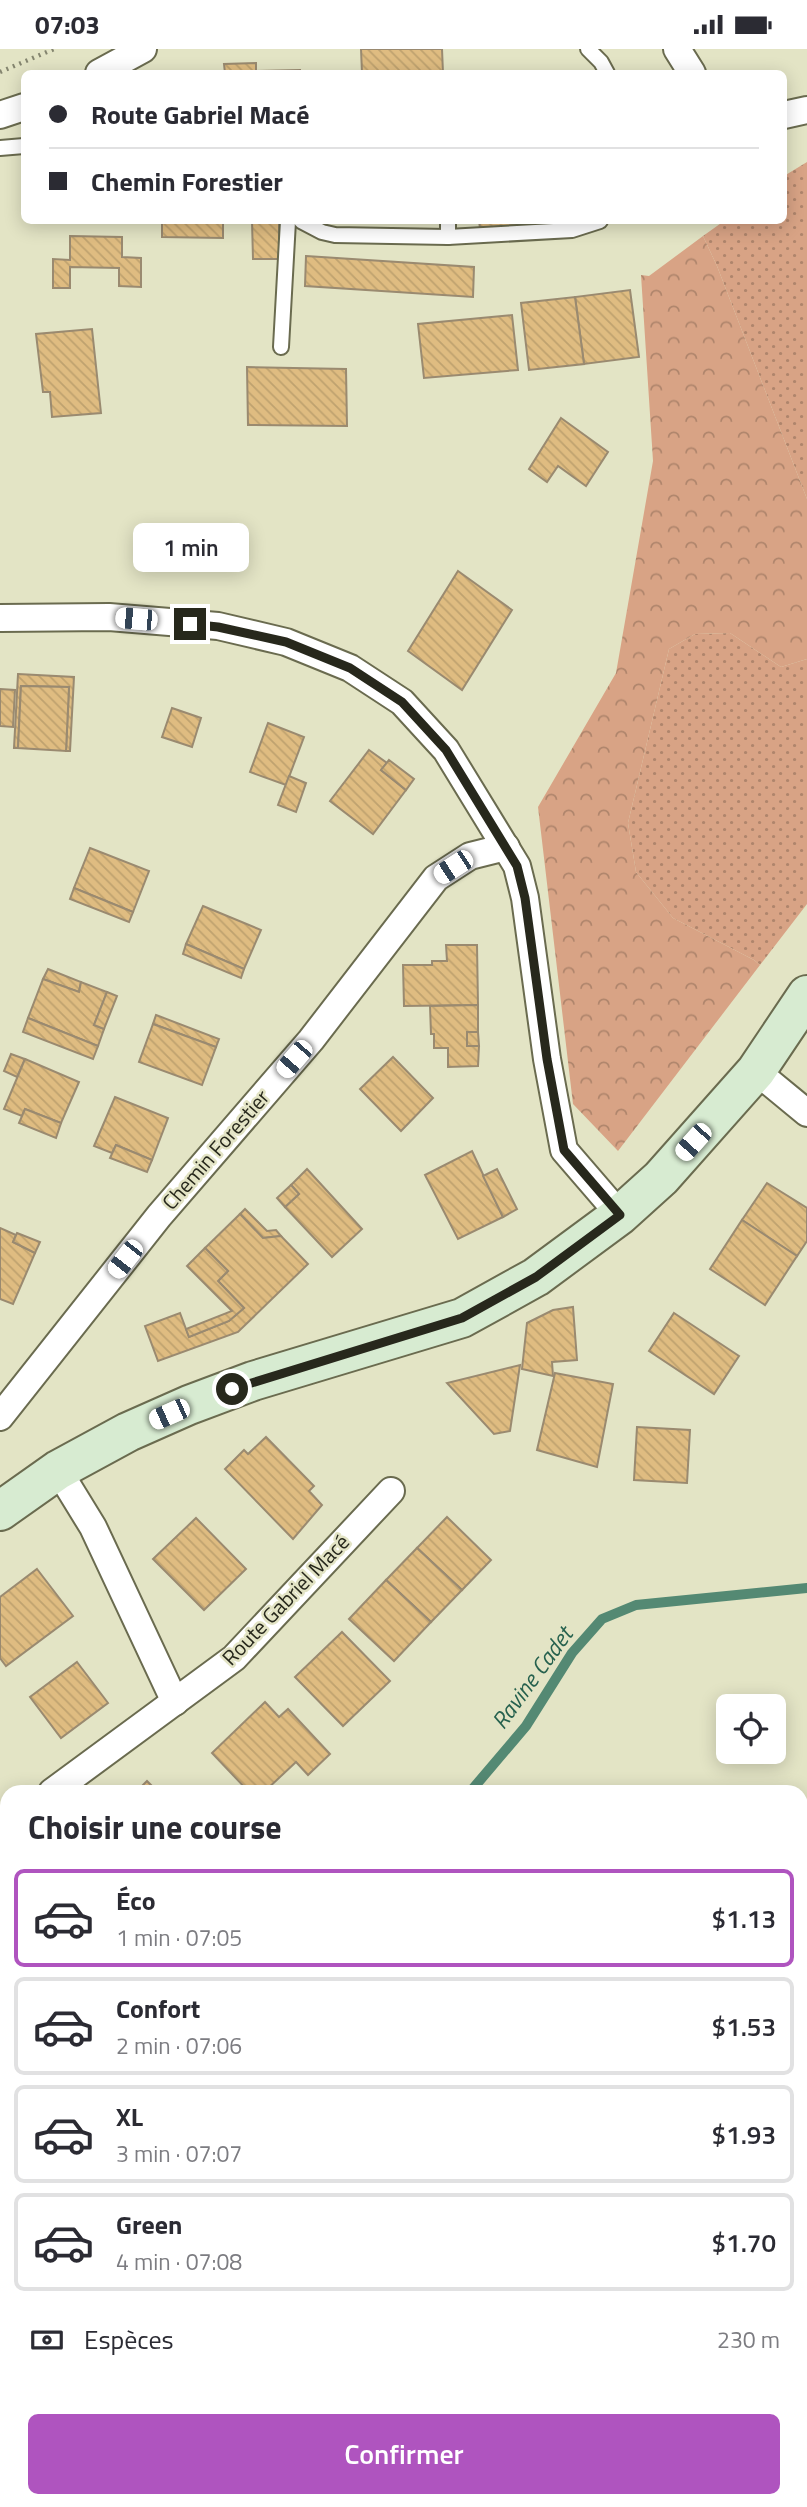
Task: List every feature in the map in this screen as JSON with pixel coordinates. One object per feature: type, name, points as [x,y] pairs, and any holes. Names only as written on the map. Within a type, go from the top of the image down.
[{"type":"main road","points":[[0,1511],[58,1469],[152,1422],[253,1381],[462,1318],[536,1277],[620,1215],[662,1178],[756,1071],[807,995]]},
{"type":"street","points":[[104,70],[142,49]]},
{"type":"street","points":[[677,49],[690,70]]},
{"type":"street","points":[[0,115],[21,108]]},
{"type":"street","points":[[787,114],[807,110]]},
{"type":"street","points":[[0,618],[109,617],[218,627],[286,642],[350,668],[402,702],[446,750],[517,866],[525,898],[547,1059],[564,1150],[620,1215]]},
{"type":"street","name":"Chemin Forestier","points":[[0,1417],[159,1216],[311,1040],[436,878],[470,856],[506,847]]},
{"type":"street","points":[[756,1071],[807,1113]]},
{"type":"street","points":[[58,1469],[93,1527],[175,1702]]},
{"type":"street","name":"Route Gabriel Macé","points":[[62,1785],[233,1658],[391,1492]]},
{"type":"lane","points":[[588,49],[605,70]]},
{"type":"lane","points":[[0,148],[21,146]]},
{"type":"lane","points":[[281,347],[288,224]]},
{"type":"lane","points":[[307,224],[323,232],[336,228],[448,237],[572,230],[591,224]]},
{"type":"lane","points":[[447,224],[448,237]]},
{"type":"path","points":[[0,72],[54,49]]},
{"type":"green space","points":[[807,162],[807,499],[703,236],[720,224],[787,224],[787,174]]},
{"type":"green space","points":[[703,236],[807,499],[807,659],[781,667],[730,633],[695,634],[669,649],[628,823],[636,872],[673,918],[760,965],[618,1151],[573,1104],[538,807],[616,673],[653,461],[641,275],[649,276]]},
{"type":"green space","points":[[730,633],[781,667],[807,659],[807,904],[760,965],[673,918],[636,872],[628,823],[669,649],[695,634]]},
{"type":"building","points":[[361,49],[442,49],[443,70],[362,70]]},
{"type":"building","points":[[256,63],[256,70],[225,70],[224,64]]},
{"type":"building","points":[[162,224],[223,224],[223,238],[162,237]]},
{"type":"building","points":[[252,224],[279,224],[279,259],[253,259]]},
{"type":"building","points":[[479,224],[536,224],[480,228]]},
{"type":"building","points":[[70,236],[122,237],[122,257],[141,258],[141,287],[119,286],[119,268],[70,267],[70,288],[53,288],[53,259],[70,260]]},
{"type":"building","points":[[306,256],[474,267],[473,297],[305,286]]},
{"type":"building","points":[[630,290],[639,357],[584,364],[575,297]]},
{"type":"building","points":[[575,297],[584,364],[529,370],[521,303]]},
{"type":"building","points":[[512,315],[518,370],[424,378],[418,324]]},
{"type":"building","points":[[92,329],[101,413],[52,417],[50,392],[43,392],[36,334]]},
{"type":"building","points":[[247,367],[346,369],[347,426],[248,425]]},
{"type":"building","points":[[561,418],[608,452],[586,486],[558,466],[547,482],[529,469]]},
{"type":"building","points":[[458,571],[512,610],[462,690],[408,651]]},
{"type":"building","points":[[18,674],[74,677],[70,751],[66,751],[69,687],[21,686],[18,748],[14,748]]},
{"type":"building","points":[[21,686],[69,687],[66,751],[18,748]]},
{"type":"building","points":[[0,689],[15,690],[13,727],[0,726]]},
{"type":"building","points":[[172,708],[201,718],[192,747],[162,737]]},
{"type":"building","points":[[268,723],[304,737],[286,785],[250,772]]},
{"type":"building","points":[[369,750],[387,763],[381,770],[406,790],[373,834],[330,801]]},
{"type":"building","points":[[389,760],[414,779],[406,790],[381,770]]},
{"type":"building","points":[[289,776],[306,783],[296,812],[278,805]]},
{"type":"building","points":[[90,848],[149,871],[133,912],[74,888]]},
{"type":"building","points":[[74,888],[133,912],[129,922],[70,899]]},
{"type":"building","points":[[203,906],[261,930],[244,969],[186,944]]},
{"type":"building","points":[[186,944],[244,969],[241,978],[183,954]]},
{"type":"building","points":[[446,945],[477,945],[478,1005],[404,1006],[403,965],[432,965],[432,961],[447,961]]},
{"type":"building","points":[[48,969],[81,982],[79,992],[43,979]]},
{"type":"building","points":[[43,979],[79,992],[81,982],[107,992],[94,1025],[104,1029],[98,1046],[28,1018]]},
{"type":"building","points":[[107,992],[117,996],[104,1029],[94,1025]]},
{"type":"building","points":[[478,1005],[478,1032],[467,1032],[467,1046],[479,1046],[478,1066],[448,1067],[448,1048],[434,1048],[430,1006]]},
{"type":"building","points":[[156,1015],[219,1039],[216,1047],[153,1024]]},
{"type":"building","points":[[28,1018],[98,1046],[93,1059],[23,1032]]},
{"type":"building","points":[[153,1024],[216,1047],[202,1085],[139,1062]]},
{"type":"building","points":[[467,1032],[478,1032],[479,1046],[467,1046]]},
{"type":"building","points":[[11,1054],[25,1059],[17,1077],[4,1071]]},
{"type":"building","points":[[393,1057],[433,1098],[401,1131],[360,1089]]},
{"type":"building","points":[[25,1059],[79,1082],[61,1123],[25,1109],[22,1116],[4,1109]]},
{"type":"building","points":[[115,1097],[168,1118],[152,1160],[116,1145],[112,1153],[94,1146]]},
{"type":"building","points":[[25,1109],[61,1123],[56,1138],[19,1123]]},
{"type":"building","points":[[116,1145],[152,1160],[147,1172],[110,1158]]},
{"type":"building","points":[[472,1151],[503,1217],[458,1239],[425,1175]]},
{"type":"building","points":[[307,1169],[362,1229],[332,1257],[285,1207],[299,1194],[291,1185]]},
{"type":"building","points":[[497,1169],[517,1209],[503,1217],[483,1176]]},
{"type":"building","points":[[767,1183],[807,1208],[807,1241],[797,1256],[742,1220]]},
{"type":"building","points":[[291,1185],[299,1194],[285,1207],[277,1198]]},
{"type":"building","points":[[245,1209],[267,1231],[276,1230],[281,1236],[263,1238],[240,1214]]},
{"type":"building","points":[[240,1214],[263,1238],[281,1236],[308,1264],[238,1332],[158,1361],[145,1326],[180,1313],[189,1337],[229,1321],[244,1308],[218,1281],[228,1271],[205,1248]]},
{"type":"building","points":[[742,1220],[797,1256],[765,1305],[710,1269]]},
{"type":"building","points":[[0,1228],[16,1235],[13,1242],[35,1253],[13,1304],[0,1299]]},
{"type":"building","points":[[17,1233],[40,1242],[35,1253],[13,1242]]},
{"type":"building","points":[[205,1248],[228,1271],[218,1281],[244,1308],[229,1321],[189,1337],[186,1329],[232,1311],[187,1266]]},
{"type":"building","points":[[573,1307],[577,1360],[552,1362],[553,1376],[522,1369],[527,1323],[553,1310]]},
{"type":"building","points":[[674,1313],[739,1356],[714,1394],[649,1351]]},
{"type":"building","points":[[520,1365],[510,1431],[494,1434],[447,1383]]},
{"type":"building","points":[[555,1373],[613,1384],[597,1467],[537,1450]]},
{"type":"building","points":[[637,1427],[690,1430],[687,1483],[634,1480]]},
{"type":"building","points":[[266,1437],[314,1486],[309,1491],[322,1505],[293,1539],[225,1469],[244,1450],[248,1454]]},
{"type":"building","points":[[447,1517],[491,1560],[462,1590],[417,1548]]},
{"type":"building","points":[[196,1518],[246,1569],[204,1610],[153,1559]]},
{"type":"building","points":[[417,1548],[462,1590],[431,1622],[386,1580]]},
{"type":"building","points":[[37,1569],[73,1616],[6,1666],[0,1658],[0,1597]]},
{"type":"building","points":[[386,1580],[431,1622],[394,1661],[349,1619]]},
{"type":"building","points":[[342,1632],[390,1681],[343,1726],[295,1677]]},
{"type":"building","points":[[77,1662],[108,1703],[61,1738],[30,1697]]},
{"type":"building","points":[[265,1702],[279,1717],[288,1709],[330,1754],[308,1775],[296,1762],[271,1785],[242,1785],[212,1753]]},
{"type":"waterway","name":"Ravine Cadet","points":[[476,1785],[526,1726],[572,1653],[602,1619],[636,1605],[807,1588]]},
{"type":"route","points":[[190,624],[218,627],[286,642],[350,668],[402,702],[446,750],[517,866],[525,898],[547,1059],[564,1150],[620,1215],[536,1277],[462,1318],[232,1389]]}]
